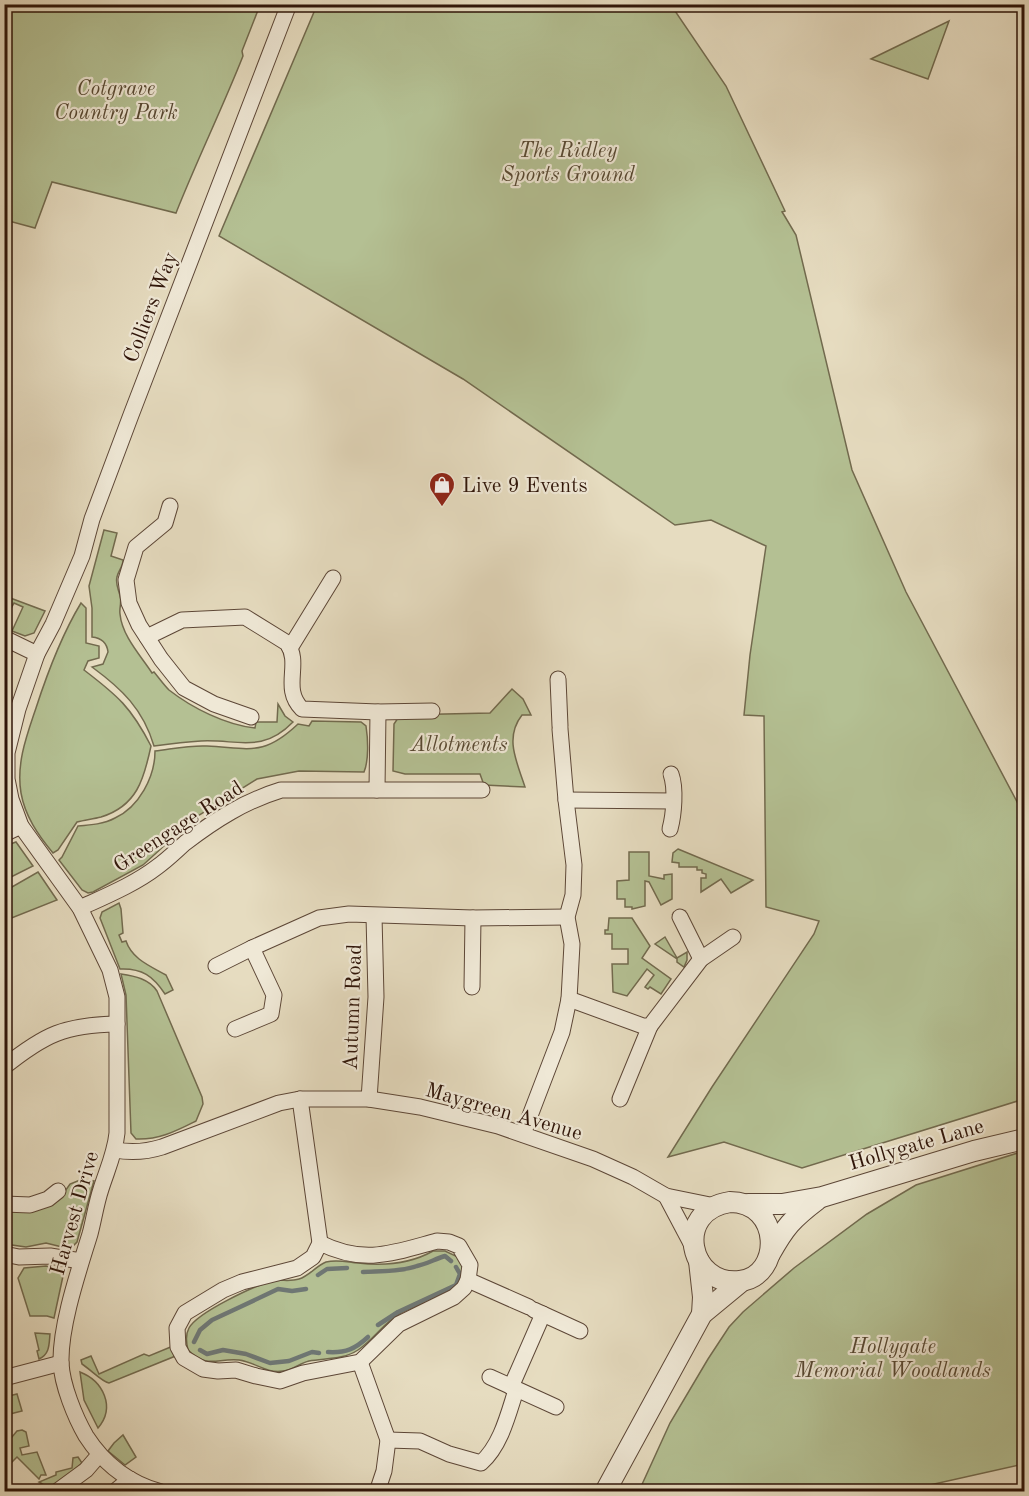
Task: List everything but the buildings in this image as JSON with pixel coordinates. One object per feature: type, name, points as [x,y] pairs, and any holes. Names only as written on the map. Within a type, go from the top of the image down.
[{"type":"street","name":"Colliers Way","points":[[21,826],[9,789],[7,753],[18,709],[37,654],[82,556],[92,519],[131,415],[289,4]]},
{"type":"street","points":[[170,506],[165,523],[136,547],[127,572],[125,589],[129,603],[143,631],[173,675],[191,693],[251,717]]},
{"type":"street","points":[[291,648],[333,578]]},
{"type":"street","points":[[143,631],[182,620],[245,617],[270,631],[291,648],[293,696],[302,709],[378,712],[432,711]]},
{"type":"street","points":[[4,638],[37,654]]},
{"type":"street","points":[[523,1134],[562,1032],[569,999],[572,944],[567,917],[573,895],[574,865],[566,800],[558,679]]},
{"type":"street","points":[[377,790],[378,712]]},
{"type":"street","points":[[670,829],[673,801],[671,774]]},
{"type":"street","name":"Greengage Road","points":[[80,908],[157,868],[229,812],[258,797],[281,790],[482,790]]},
{"type":"street","points":[[566,800],[673,801]]},
{"type":"street","points":[[4,834],[21,826]]},
{"type":"street","name":"Harvest Drive","points":[[21,826],[80,908],[110,970],[117,997],[115,1150],[100,1191],[81,1261],[65,1328],[61,1364],[73,1410],[80,1426],[99,1455],[117,1472],[150,1489],[161,1491]]},
{"type":"street","points":[[216,966],[319,918],[349,915],[473,918],[567,917]]},
{"type":"street","name":"Autumn Road","points":[[369,1099],[376,997],[374,916]]},
{"type":"street","points":[[680,917],[701,959]]},
{"type":"street","points":[[472,987],[473,918]]},
{"type":"street","points":[[620,1099],[651,1026],[701,959],[733,937]]},
{"type":"street","points":[[235,1029],[271,1014],[274,995],[252,948]]},
{"type":"street","points":[[569,999],[643,1026],[651,1026]]},
{"type":"street","points":[[4,1067],[33,1045],[64,1029],[117,1024]]},
{"type":"street","points":[[300,1099],[320,1243],[313,1257],[297,1268],[242,1282],[223,1290],[185,1313],[177,1328],[178,1347],[184,1358],[203,1369],[236,1370],[280,1381],[303,1372],[360,1362],[399,1324],[454,1297],[464,1288],[468,1280],[470,1264],[459,1246],[449,1242],[437,1241],[386,1256],[338,1252],[320,1243]]},
{"type":"street","name":"Maygreen Avenue","points":[[115,1150],[130,1153],[147,1152],[196,1136],[279,1103],[300,1099],[369,1099],[465,1117],[523,1134],[593,1159],[633,1177],[666,1196],[715,1206]]},
{"type":"street","name":"Hollygate Lane","points":[[748,1204],[782,1204],[822,1197],[974,1151],[1024,1139]]},
{"type":"street","points":[[4,1204],[30,1206],[48,1199],[58,1191]]},
{"type":"street","points":[[666,1196],[705,1270],[718,1278],[742,1281]]},
{"type":"street","name":"Hollygate Lane","points":[[769,1256],[784,1228],[822,1197]]},
{"type":"street","points":[[605,1491],[702,1314],[742,1281],[758,1273],[769,1256],[771,1246],[769,1228],[763,1217],[748,1204],[730,1202],[715,1206],[704,1213],[696,1224],[693,1238],[703,1297],[702,1314]]},
{"type":"street","points":[[4,1254],[19,1257],[50,1256],[81,1261]]},
{"type":"street","points":[[468,1280],[580,1331]]},
{"type":"street","points":[[388,1440],[420,1441],[449,1454],[481,1463],[489,1456],[503,1429],[535,1310]]},
{"type":"street","points":[[360,1362],[388,1440],[384,1471],[376,1491]]},
{"type":"street","points":[[4,1378],[61,1364]]},
{"type":"street","points":[[490,1377],[556,1407]]},
{"type":"street","points":[[56,1491],[86,1470],[99,1455]]},
{"type":"street","points":[[114,1491],[130,1479]]},
{"type":"green space","name":"Cotgrave Country Park","points":[[4,5],[260,5],[242,51],[243,56],[176,213],[52,182],[35,228],[5,220]]},
{"type":"green space","name":"The Ridley Sports Ground","points":[[317,5],[671,5],[726,86],[785,211],[782,212],[796,235],[852,470],[906,592],[1024,815],[1024,1099],[802,1168],[724,1142],[668,1157],[814,934],[819,921],[766,907],[764,716],[744,715],[766,546],[711,520],[675,525],[463,379],[219,236]]},
{"type":"green space","points":[[949,21],[928,79],[871,59]]},
{"type":"green space","points":[[104,530],[117,533],[111,556],[123,560],[117,580],[121,599],[121,622],[128,638],[152,673],[154,672],[178,697],[221,719],[255,728],[256,722],[277,722],[278,704],[285,716],[293,722],[282,732],[260,742],[201,741],[154,746],[144,721],[130,701],[113,683],[92,667],[103,664],[108,652],[103,642],[92,637],[89,586]]},
{"type":"green space","points":[[5,596],[45,611],[34,633],[25,636],[12,631],[23,607],[14,603],[5,620]]},
{"type":"green space","points":[[81,603],[86,608],[86,643],[99,646],[99,658],[88,661],[84,670],[123,703],[137,721],[151,746],[142,780],[131,798],[113,812],[77,822],[58,850],[53,853],[37,832],[26,810],[21,793],[21,760],[29,728],[50,667]]},
{"type":"green space","name":"Allotments","points":[[512,689],[523,699],[531,715],[522,715],[514,732],[513,741],[525,787],[484,785],[480,774],[405,774],[393,771],[394,724],[400,715],[490,713]]},
{"type":"green space","points":[[312,721],[361,722],[366,726],[368,743],[364,772],[299,771],[257,779],[196,817],[143,865],[93,892],[88,893],[82,890],[59,860],[78,826],[111,820],[131,807],[149,781],[155,751],[201,746],[256,748],[275,742],[298,724],[309,726]]},
{"type":"green space","points":[[16,842],[33,866],[5,880],[5,846]]},
{"type":"green space","points":[[678,849],[753,880],[731,893],[721,879],[701,892],[701,878],[706,878],[706,874],[702,873],[702,870],[697,870],[697,867],[679,867],[679,863],[672,862],[673,853]]},
{"type":"green space","points":[[629,852],[649,852],[649,876],[664,879],[664,875],[672,874],[672,899],[661,905],[649,882],[645,881],[645,906],[632,909],[632,907],[625,907],[625,899],[617,899],[617,881],[629,880]]},
{"type":"green space","points":[[38,872],[57,900],[5,919],[5,888],[12,887]]},
{"type":"green space","points":[[119,903],[123,933],[119,935],[122,942],[126,941],[133,953],[142,961],[166,975],[173,990],[165,994],[146,974],[135,970],[120,969],[100,918],[102,912]]},
{"type":"green space","points":[[609,918],[632,918],[650,946],[642,958],[671,979],[661,994],[650,987],[648,989],[645,987],[654,975],[647,969],[627,996],[613,992],[612,964],[628,964],[628,949],[612,949],[612,934],[605,934],[605,930],[608,930]]},
{"type":"green space","points":[[665,937],[677,958],[687,952],[684,967],[677,962],[677,959],[655,944]]},
{"type":"green space","points":[[121,974],[146,981],[157,991],[202,1097],[203,1104],[196,1121],[152,1138],[136,1139],[131,1133],[126,995]]},
{"type":"green space","name":"Hollygate Memorial Woodlands","points":[[1024,1151],[1024,1464],[903,1491],[639,1491],[670,1423],[729,1327],[743,1312],[794,1268],[867,1214],[916,1185]]},
{"type":"green space","points":[[80,1180],[94,1181],[77,1242],[73,1246],[66,1248],[46,1243],[26,1247],[5,1244],[5,1210],[63,1194],[70,1184]]},
{"type":"green space","points":[[433,1251],[445,1251],[458,1257],[463,1269],[461,1279],[455,1287],[445,1294],[399,1314],[352,1353],[309,1361],[290,1369],[277,1371],[239,1360],[207,1361],[188,1350],[187,1333],[194,1322],[214,1307],[253,1288],[272,1281],[299,1279],[330,1261],[387,1264],[415,1259]]},
{"type":"green space","points":[[46,1266],[60,1270],[63,1276],[54,1318],[30,1316],[18,1278],[24,1268]]},
{"type":"green space","points":[[35,1333],[50,1334],[47,1352],[39,1359],[37,1351],[39,1350]]},
{"type":"green space","points":[[173,1346],[178,1355],[109,1383],[82,1364],[81,1360],[91,1356],[99,1374],[144,1354],[149,1356]]},
{"type":"green space","points":[[80,1372],[101,1388],[104,1396],[106,1412],[98,1428],[84,1400]]},
{"type":"green space","points":[[17,1394],[22,1411],[6,1415],[5,1397]]},
{"type":"green space","points":[[17,1431],[26,1432],[29,1446],[20,1448],[22,1455],[37,1452],[46,1475],[41,1475],[39,1479],[17,1457],[5,1467],[5,1436],[12,1437]]},
{"type":"green space","points":[[123,1435],[136,1457],[125,1465],[108,1451]]},
{"type":"green space","points":[[78,1457],[82,1463],[55,1487],[49,1488],[39,1482],[56,1475],[56,1472],[72,1468],[73,1458]]},
{"type":"waterway","points":[[363,1272],[404,1269],[445,1256],[451,1261]]},
{"type":"waterway","points":[[378,1325],[398,1312],[456,1285],[460,1274],[456,1267]]},
{"type":"waterway","points":[[318,1275],[327,1269],[347,1268]]},
{"type":"waterway","points":[[194,1342],[200,1330],[212,1320],[278,1289],[292,1291],[306,1289]]},
{"type":"waterway","points":[[328,1352],[350,1349],[368,1337]]},
{"type":"waterway","points":[[200,1350],[207,1354],[223,1350],[246,1354],[270,1363],[289,1361],[312,1352],[319,1353]]},
{"type":"place","name":"Live 9 Events","points":[[442,508]]}]
